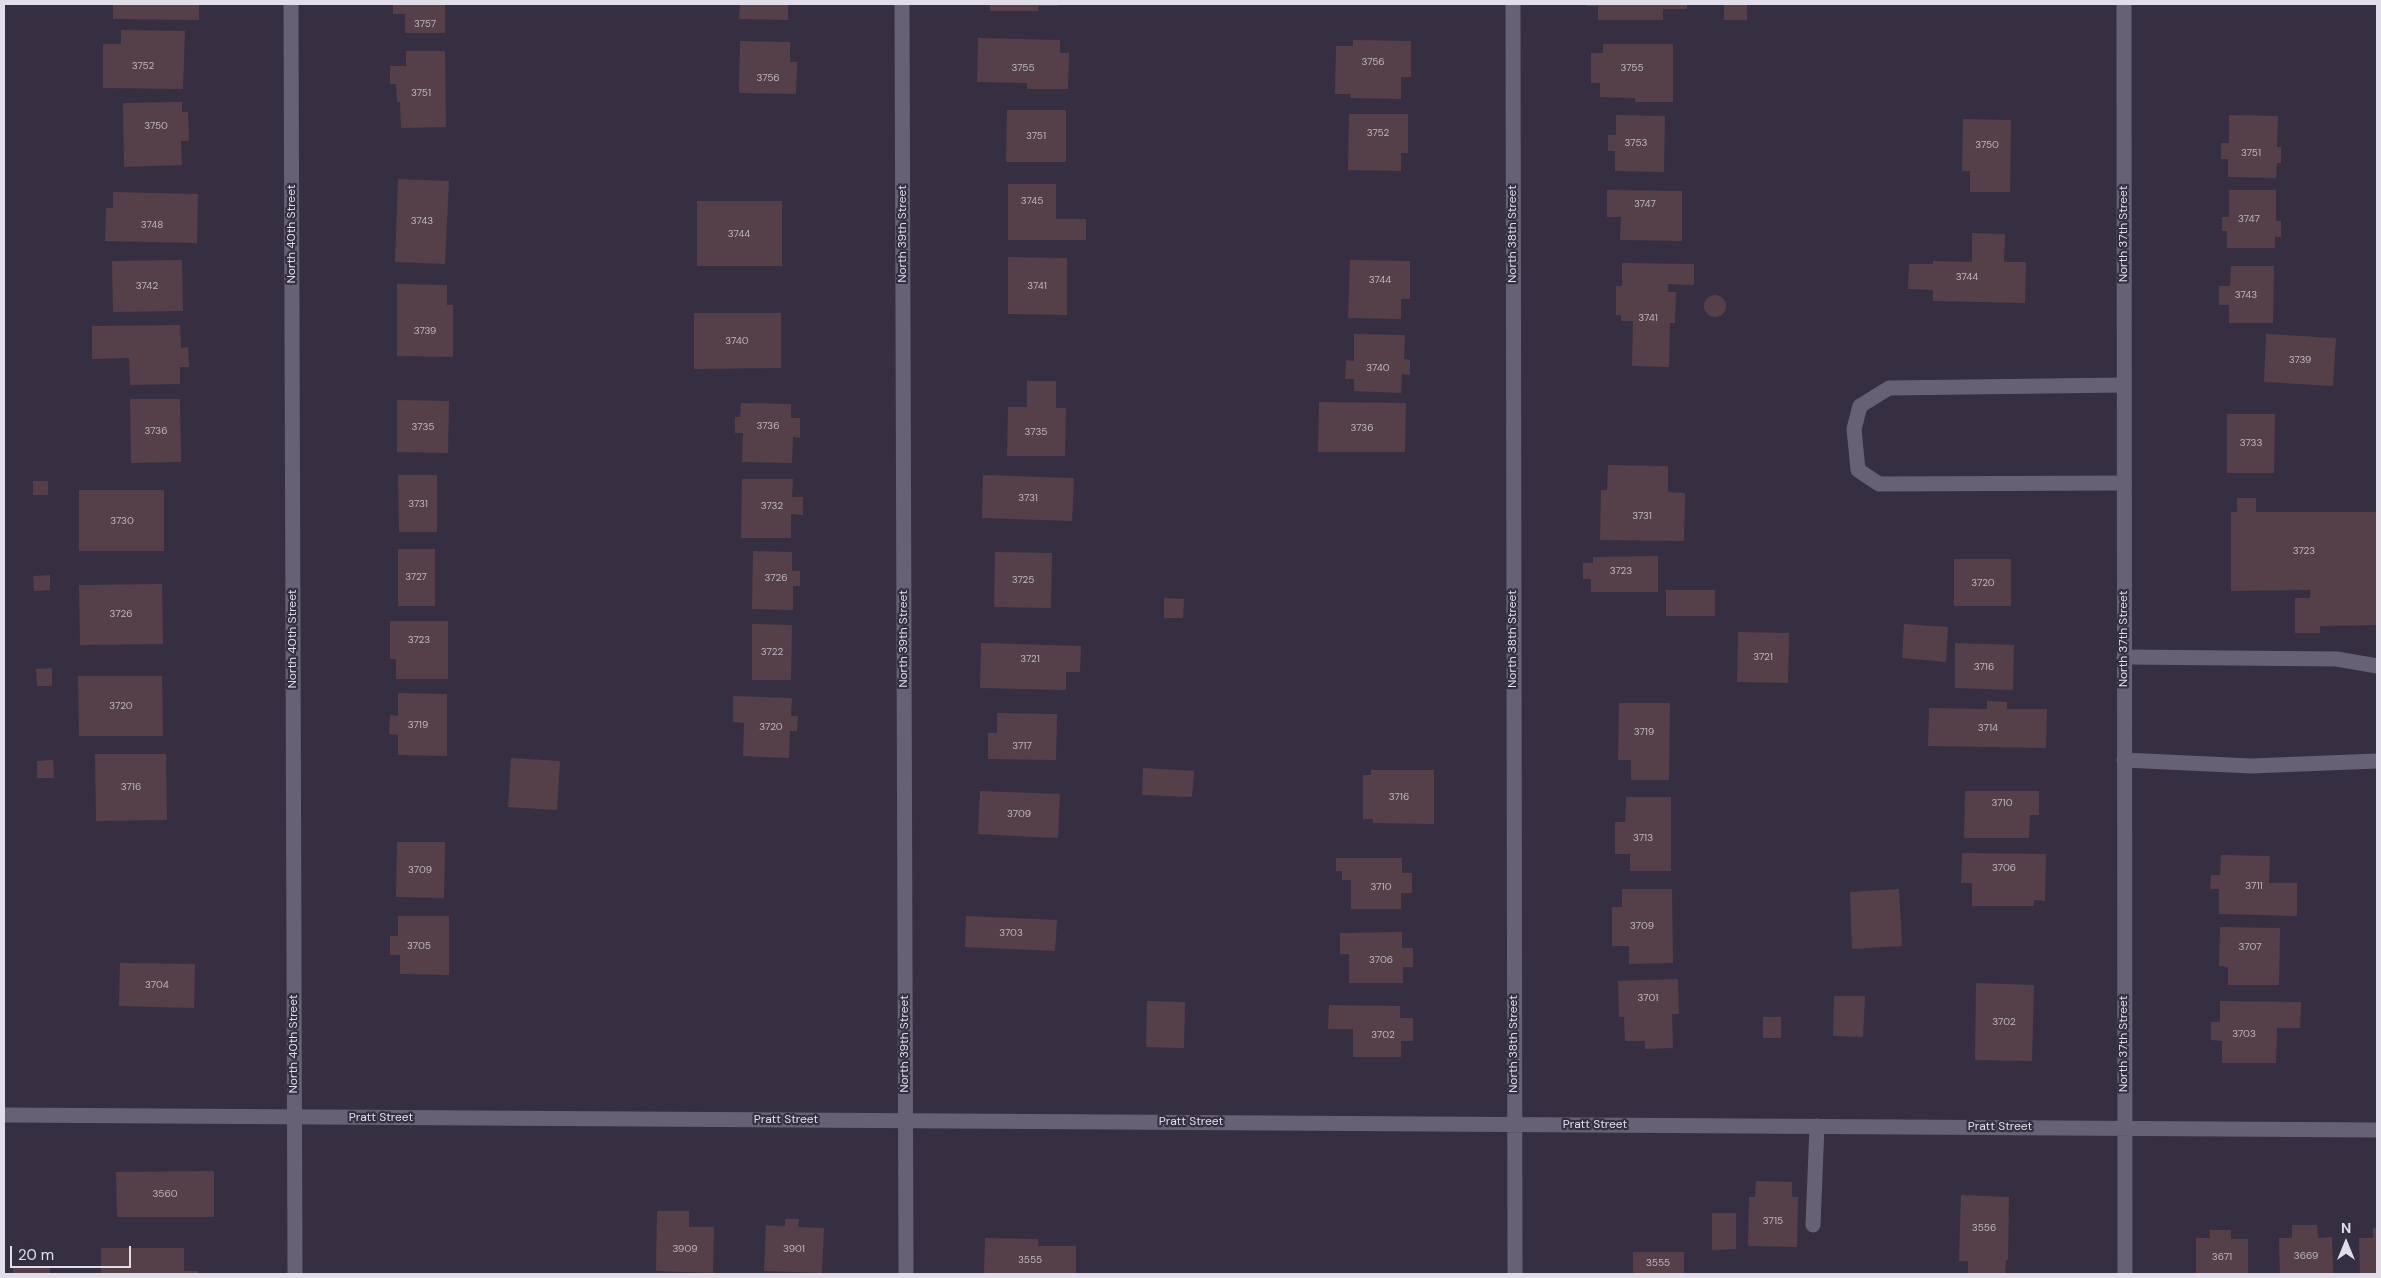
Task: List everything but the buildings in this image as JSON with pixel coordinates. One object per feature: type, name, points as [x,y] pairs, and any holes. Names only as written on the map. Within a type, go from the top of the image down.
[{"type":"street","name":"North 40th Street","points":[[292,4],[295,1274]]},
{"type":"street","name":"North 39th Street","points":[[902,4],[906,1274]]},
{"type":"street","name":"North 38th Street","points":[[1513,4],[1515,1274]]},
{"type":"street","name":"North 37th Street","points":[[2124,4],[2125,1274]]},
{"type":"street","points":[[2124,385],[1889,388],[1860,406],[1854,429],[1858,470],[1878,484],[2124,483]]},
{"type":"street","points":[[2124,657],[2337,660],[2377,666]]},
{"type":"street","points":[[2124,760],[2251,766],[2377,761]]},
{"type":"street","name":"Pratt Street","points":[[4,1115],[2377,1130]]},
{"type":"street","points":[[1813,1226],[1817,1126]]}]
